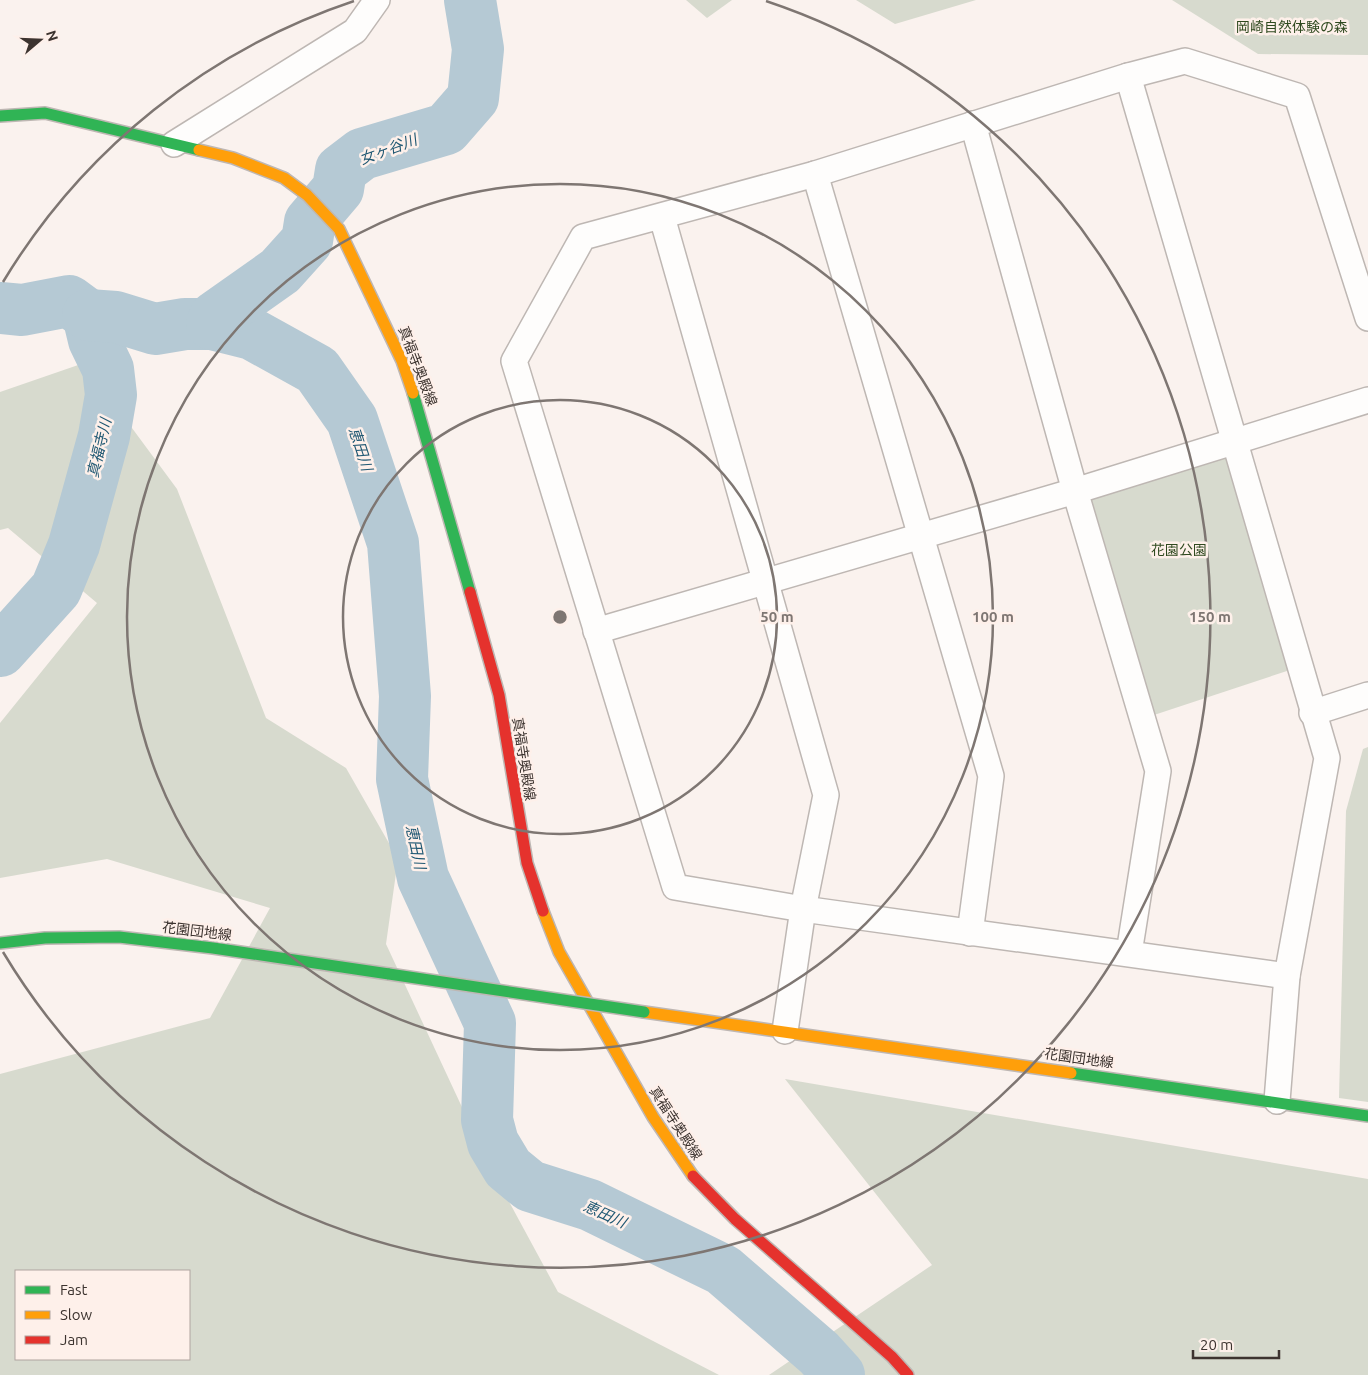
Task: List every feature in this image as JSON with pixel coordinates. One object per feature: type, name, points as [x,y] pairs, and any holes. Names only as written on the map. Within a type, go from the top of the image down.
[{"type":"street","points":[[174,144],[355,31],[377,0]]},
{"type":"street","points":[[1287,976],[803,909],[675,888],[514,361],[584,237],[815,174],[1128,76],[1185,61],[1298,96],[1368,318]]},
{"type":"street","points":[[1128,76],[1312,713],[1327,758],[1287,976],[1277,1101]]},
{"type":"street","name":"真福寺奥殿線","points":[[0,116],[45,113],[233,158],[284,178],[307,195],[339,229],[376,302],[402,362],[422,418],[499,695],[527,864],[559,952],[653,1118],[693,1176],[750,1232],[885,1350],[908,1375]]},
{"type":"street","points":[[973,124],[1075,491],[1158,771],[1129,953]]},
{"type":"street","points":[[815,174],[991,776],[970,933]]},
{"type":"street","points":[[662,217],[826,795],[803,909],[785,1032]]},
{"type":"street","points":[[596,631],[1075,491],[1368,400]]},
{"type":"street","points":[[1312,713],[1368,695]]},
{"type":"street","name":"花園団地線","points":[[0,943],[45,938],[119,937],[213,948],[644,1012],[1277,1101],[1368,1116]]},
{"type":"green space","points":[[686,0],[732,0],[707,18]]},
{"type":"green space","points":[[856,0],[976,0],[895,24]]},
{"type":"green space","name":"岡崎自然体験の森","points":[[1172,0],[1368,0],[1368,55],[1258,54]]},
{"type":"green space","points":[[84,363],[177,489],[266,718],[346,768],[398,859],[386,944],[488,1163],[558,1292],[719,1375],[0,1375],[0,1074],[210,1018],[270,908],[107,859],[0,878],[0,723],[97,603],[8,528],[0,530],[0,392]]},
{"type":"green space","name":"花園公園","points":[[1229,456],[1290,670],[1151,716],[1086,500]]},
{"type":"green space","points":[[1368,747],[1368,1102],[1339,1098],[1346,811],[1363,749]]},
{"type":"green space","points":[[785,1079],[1368,1179],[1368,1375],[769,1375],[932,1265]]},
{"type":"waterway","name":"女ヶ谷川","points":[[212,324],[215,317],[280,271],[307,241],[310,222],[338,189],[341,170],[362,154],[446,129],[473,98],[478,49],[470,0]]},
{"type":"waterway","name":"真福寺川","points":[[0,308],[22,310],[69,301],[88,315],[94,340],[108,369],[111,395],[104,436],[74,545],[56,589],[0,651]]},
{"type":"waterway","name":"恵田川","points":[[88,315],[116,317],[155,329],[185,324],[212,324],[252,334],[317,370],[352,420],[393,543],[405,696],[402,779],[423,878],[490,1023],[487,1120],[493,1143],[508,1168],[530,1186],[590,1205],[723,1270],[819,1353],[839,1375]]},
{"type":"traffic: fast","points":[[0,116],[45,113],[199,150]]},
{"type":"traffic: fast","points":[[413,393],[470,592]]},
{"type":"traffic: fast","points":[[0,943],[45,938],[119,937],[213,948],[389,974]]},
{"type":"traffic: fast","points":[[389,974],[644,1012]]},
{"type":"traffic: fast","points":[[1071,1073],[1368,1116]]},
{"type":"traffic: slow","points":[[199,150],[233,158],[284,178],[307,195],[339,229],[402,361],[413,393]]},
{"type":"traffic: slow","points":[[543,911],[559,952],[653,1117],[693,1176]]},
{"type":"traffic: slow","points":[[644,1012],[1071,1073]]},
{"type":"traffic: jam","points":[[470,592],[499,695],[527,863],[543,911]]},
{"type":"traffic: jam","points":[[693,1176],[735,1219],[892,1357],[908,1375]]}]
